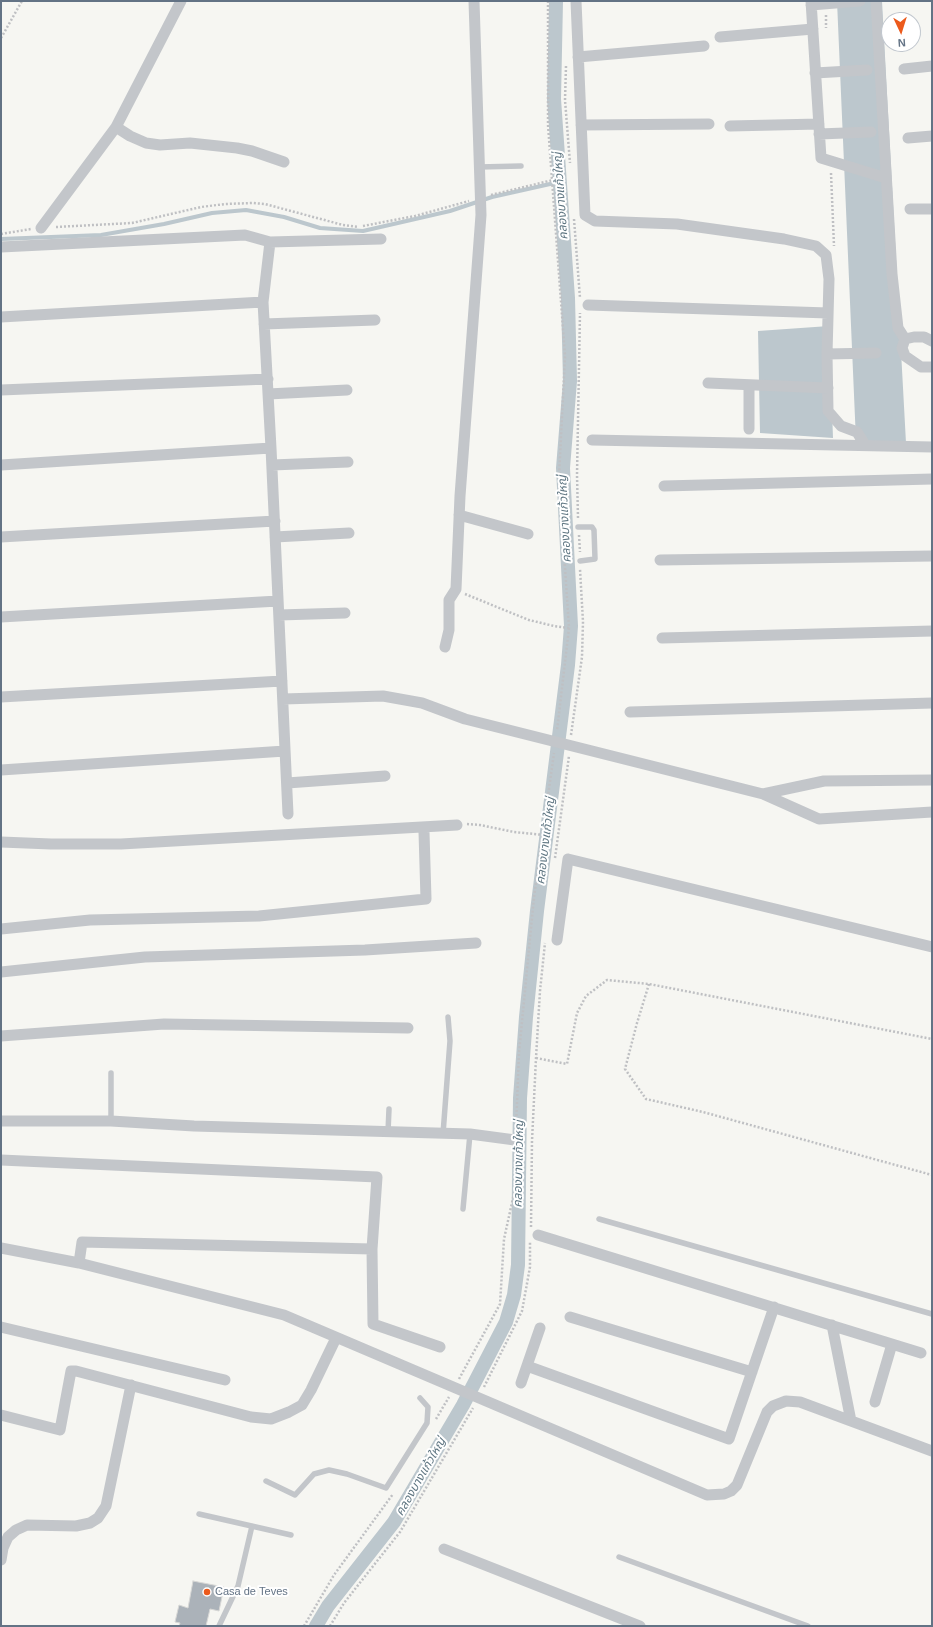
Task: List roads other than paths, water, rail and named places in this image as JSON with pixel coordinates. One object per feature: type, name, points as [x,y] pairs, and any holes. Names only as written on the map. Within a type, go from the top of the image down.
[{"type":"street","points":[[40,228],[116,127],[181,1]]},
{"type":"street","points":[[445,647],[449,630],[449,600],[456,589],[459,515],[481,215],[474,1]]},
{"type":"street","points":[[576,1],[585,215],[595,221],[677,224],[784,239],[816,246],[826,255],[829,279],[827,354],[828,411],[841,426],[857,432],[865,445]]},
{"type":"street","points":[[860,1],[811,3],[821,158],[886,178]]},
{"type":"street","points":[[876,1],[892,274],[898,328],[905,339]]},
{"type":"street","points":[[720,37],[813,28]]},
{"type":"street","points":[[578,56],[704,46]]},
{"type":"street","points":[[904,69],[932,66]]},
{"type":"street","points":[[815,72],[867,70]]},
{"type":"street","points":[[581,125],[709,124]]},
{"type":"street","points":[[730,126],[872,132]]},
{"type":"street","points":[[116,127],[130,136],[146,143],[160,145],[190,143],[237,148],[252,151],[284,162]]},
{"type":"street","points":[[908,138],[932,136]]},
{"type":"street","points":[[910,209],[932,209]]},
{"type":"street","points":[[1,247],[245,235],[270,242],[381,240]]},
{"type":"street","points":[[270,242],[263,302],[268,379],[288,814]]},
{"type":"street","points":[[1,317],[263,302]]},
{"type":"street","points":[[583,304],[828,313]]},
{"type":"street","points":[[264,324],[375,320]]},
{"type":"street","points":[[905,339],[924,337],[932,341]]},
{"type":"street","points":[[905,339],[902,348],[905,356],[921,367],[932,367]]},
{"type":"street","points":[[827,354],[876,353]]},
{"type":"street","points":[[1,390],[268,379]]},
{"type":"street","points":[[708,383],[828,388]]},
{"type":"street","points":[[749,385],[749,429]]},
{"type":"street","points":[[268,394],[347,390]]},
{"type":"street","points":[[592,440],[932,447]]},
{"type":"street","points":[[1,465],[271,448]]},
{"type":"street","points":[[272,465],[348,462]]},
{"type":"street","points":[[664,486],[932,479]]},
{"type":"street","points":[[459,515],[528,534]]},
{"type":"street","points":[[1,536],[274,521]]},
{"type":"street","points":[[275,537],[349,533]]},
{"type":"street","points":[[660,560],[932,556]]},
{"type":"street","points":[[1,617],[278,601]]},
{"type":"street","points":[[279,615],[345,613]]},
{"type":"street","points":[[662,638],[932,630]]},
{"type":"street","points":[[1,697],[282,681]]},
{"type":"street","points":[[283,699],[383,696],[422,703],[465,719],[763,794],[819,819],[932,812]]},
{"type":"street","points":[[630,712],[932,703]]},
{"type":"street","points":[[1,770],[285,751]]},
{"type":"street","points":[[287,783],[385,776]]},
{"type":"street","points":[[763,794],[824,781],[932,780]]},
{"type":"street","points":[[1,842],[121,844],[457,825]]},
{"type":"street","points":[[1,929],[90,920],[259,916],[426,899],[424,832]]},
{"type":"street","points":[[557,940],[568,859],[932,947]]},
{"type":"street","points":[[1,972],[145,957],[365,950],[476,943]]},
{"type":"street","points":[[1,1036],[164,1024],[408,1028]]},
{"type":"street","points":[[1,1120],[111,1121],[194,1126],[470,1134],[515,1140]]},
{"type":"street","points":[[1,1160],[377,1177],[372,1249],[374,1324],[440,1347]]},
{"type":"street","points":[[533,1236],[774,1307],[921,1353]]},
{"type":"street","points":[[79,1263],[82,1242],[372,1249]]},
{"type":"street","points":[[1,1248],[79,1263],[284,1315],[707,1495],[724,1494],[731,1491],[737,1485],[767,1412],[786,1400],[800,1402],[932,1451]]},
{"type":"street","points":[[527,1366],[729,1440],[774,1307]]},
{"type":"street","points":[[570,1317],[752,1372]]},
{"type":"street","points":[[832,1325],[851,1421]]},
{"type":"street","points":[[1,1327],[225,1380]]},
{"type":"street","points":[[521,1383],[540,1328]]},
{"type":"street","points":[[1,1415],[60,1430],[71,1371],[76,1371],[251,1417],[270,1418],[289,1412],[302,1405],[311,1390],[336,1338]]},
{"type":"street","points":[[875,1402],[892,1344]]},
{"type":"street","points":[[1,1560],[3,1548],[8,1537],[16,1530],[27,1525],[76,1526],[90,1523],[98,1518],[106,1506],[131,1385]]},
{"type":"street","points":[[444,1549],[640,1626]]},
{"type":"lane","points":[[479,167],[521,166]]},
{"type":"lane","points":[[578,528],[592,526],[594,530],[595,559],[580,561]]},
{"type":"lane","points":[[443,1134],[450,1041],[448,1017]]},
{"type":"lane","points":[[111,1073],[111,1121]]},
{"type":"lane","points":[[388,1109],[388,1132]]},
{"type":"lane","points":[[464,1209],[470,1134]]},
{"type":"lane","points":[[599,1219],[932,1314]]},
{"type":"lane","points":[[266,1481],[295,1495],[314,1474],[329,1470],[347,1474],[386,1488],[427,1423],[428,1407],[420,1398]]},
{"type":"lane","points":[[200,1514],[291,1534]]},
{"type":"lane","points":[[219,1626],[238,1586],[252,1526]]},
{"type":"lane","points":[[619,1557],[808,1626]]},
{"type":"waterway","name":"คลองบางแก้วใหญ่","points":[[316,1626],[328,1606],[394,1522],[463,1405],[506,1322],[514,1295],[518,1265],[520,1098],[526,1017],[537,911],[568,665],[571,626],[563,468],[570,381],[568,298],[554,99],[556,1]]},
{"type":"waterway","points":[[1,239],[101,235],[164,224],[212,213],[246,210],[284,217],[320,228],[363,231],[450,211],[492,197],[559,182]]},
{"type":"place","name":"Casa de Teves","points":[[207,1592]]}]
